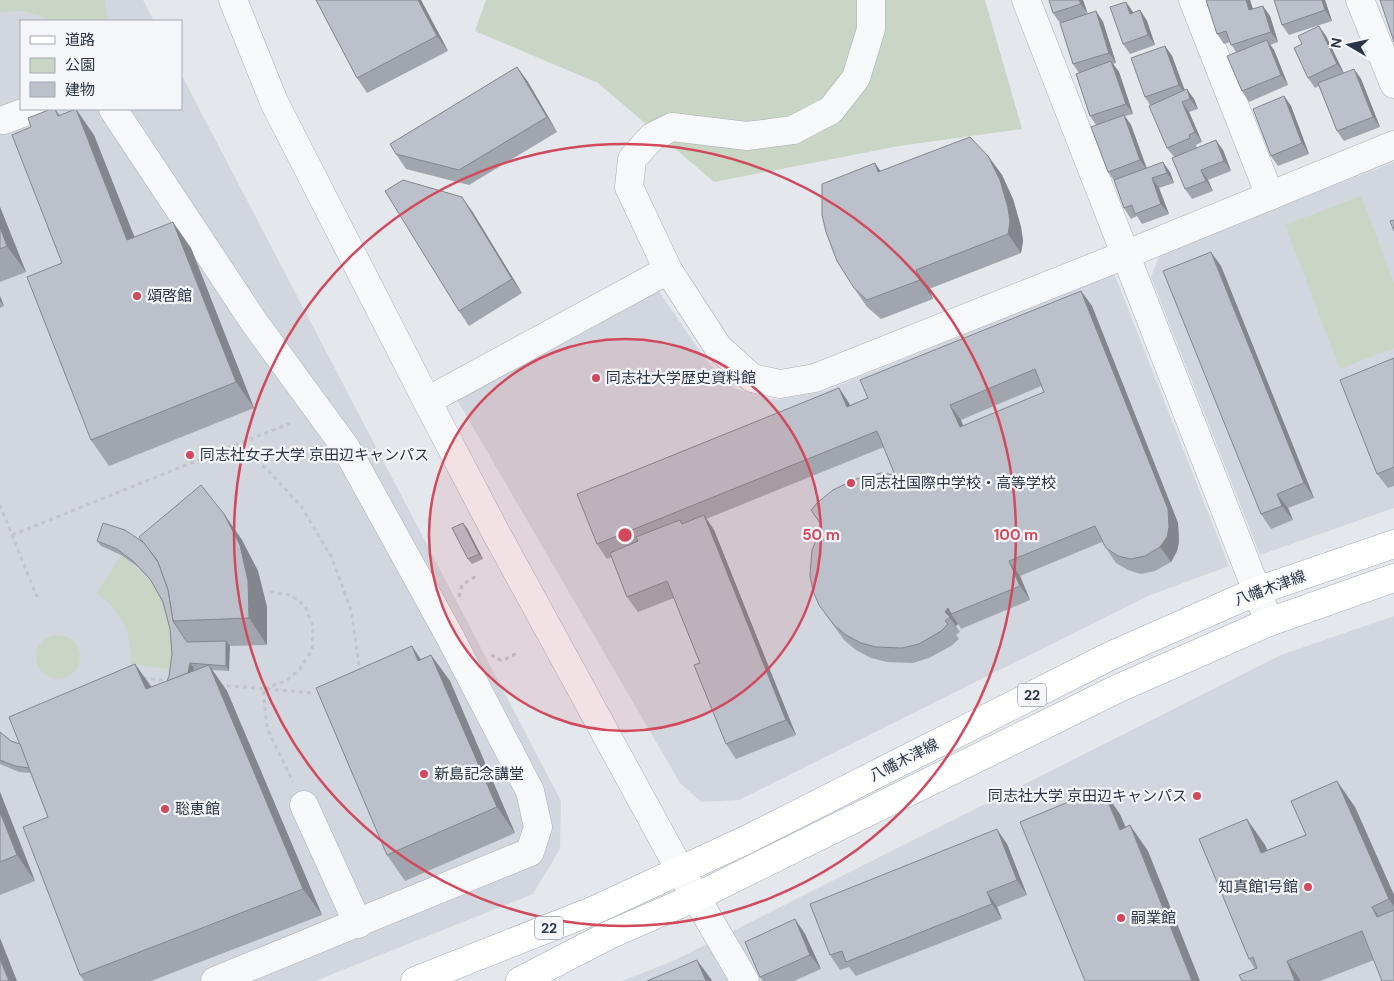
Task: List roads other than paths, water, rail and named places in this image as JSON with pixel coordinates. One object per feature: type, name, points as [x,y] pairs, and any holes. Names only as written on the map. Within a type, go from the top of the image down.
[{"type":"main road","name":"八幡木津線","points":[[415,981],[597,909],[757,834],[1110,656],[1257,591],[1394,544]]},
{"type":"main road","name":"八幡木津線","points":[[520,981],[610,935],[696,897],[1119,688],[1269,622],[1394,578]]},
{"type":"street","points":[[233,0],[274,102],[427,401],[495,531],[651,813],[680,870],[745,981]]},
{"type":"street","points":[[870,0],[871,30],[856,78],[831,110],[793,130],[747,136],[672,127],[652,136],[632,159],[629,187],[668,270],[718,348],[752,378],[780,384],[814,378],[1394,145]]},
{"type":"street","points":[[1026,0],[1269,622]]},
{"type":"street","points":[[1193,0],[1270,196]]},
{"type":"street","points":[[1360,0],[1394,84]]},
{"type":"street","points":[[4,120],[30,110]]},
{"type":"street","points":[[114,110],[254,322],[346,448],[458,653],[530,791],[538,827],[530,852],[215,981]]},
{"type":"street","points":[[427,401],[668,270]]},
{"type":"street","points":[[304,805],[358,924]]},
{"type":"place","name":"頌啓館","points":[[137,296]]},
{"type":"place","name":"同志社大学歴史資料館","points":[[596,378]]},
{"type":"place","name":"同志社女子大学 京田辺キャンパス","points":[[190,455]]},
{"type":"place","name":"同志社国際中学校・高等学校","points":[[851,483]]},
{"type":"place","name":"新島記念講堂","points":[[424,774]]},
{"type":"place","name":"同志社大学 京田辺キャンパス","points":[[1197,796]]},
{"type":"place","name":"聡恵館","points":[[165,809]]},
{"type":"place","name":"知真館1号館","points":[[1308,887]]},
{"type":"place","name":"嗣業館","points":[[1121,918]]}]
